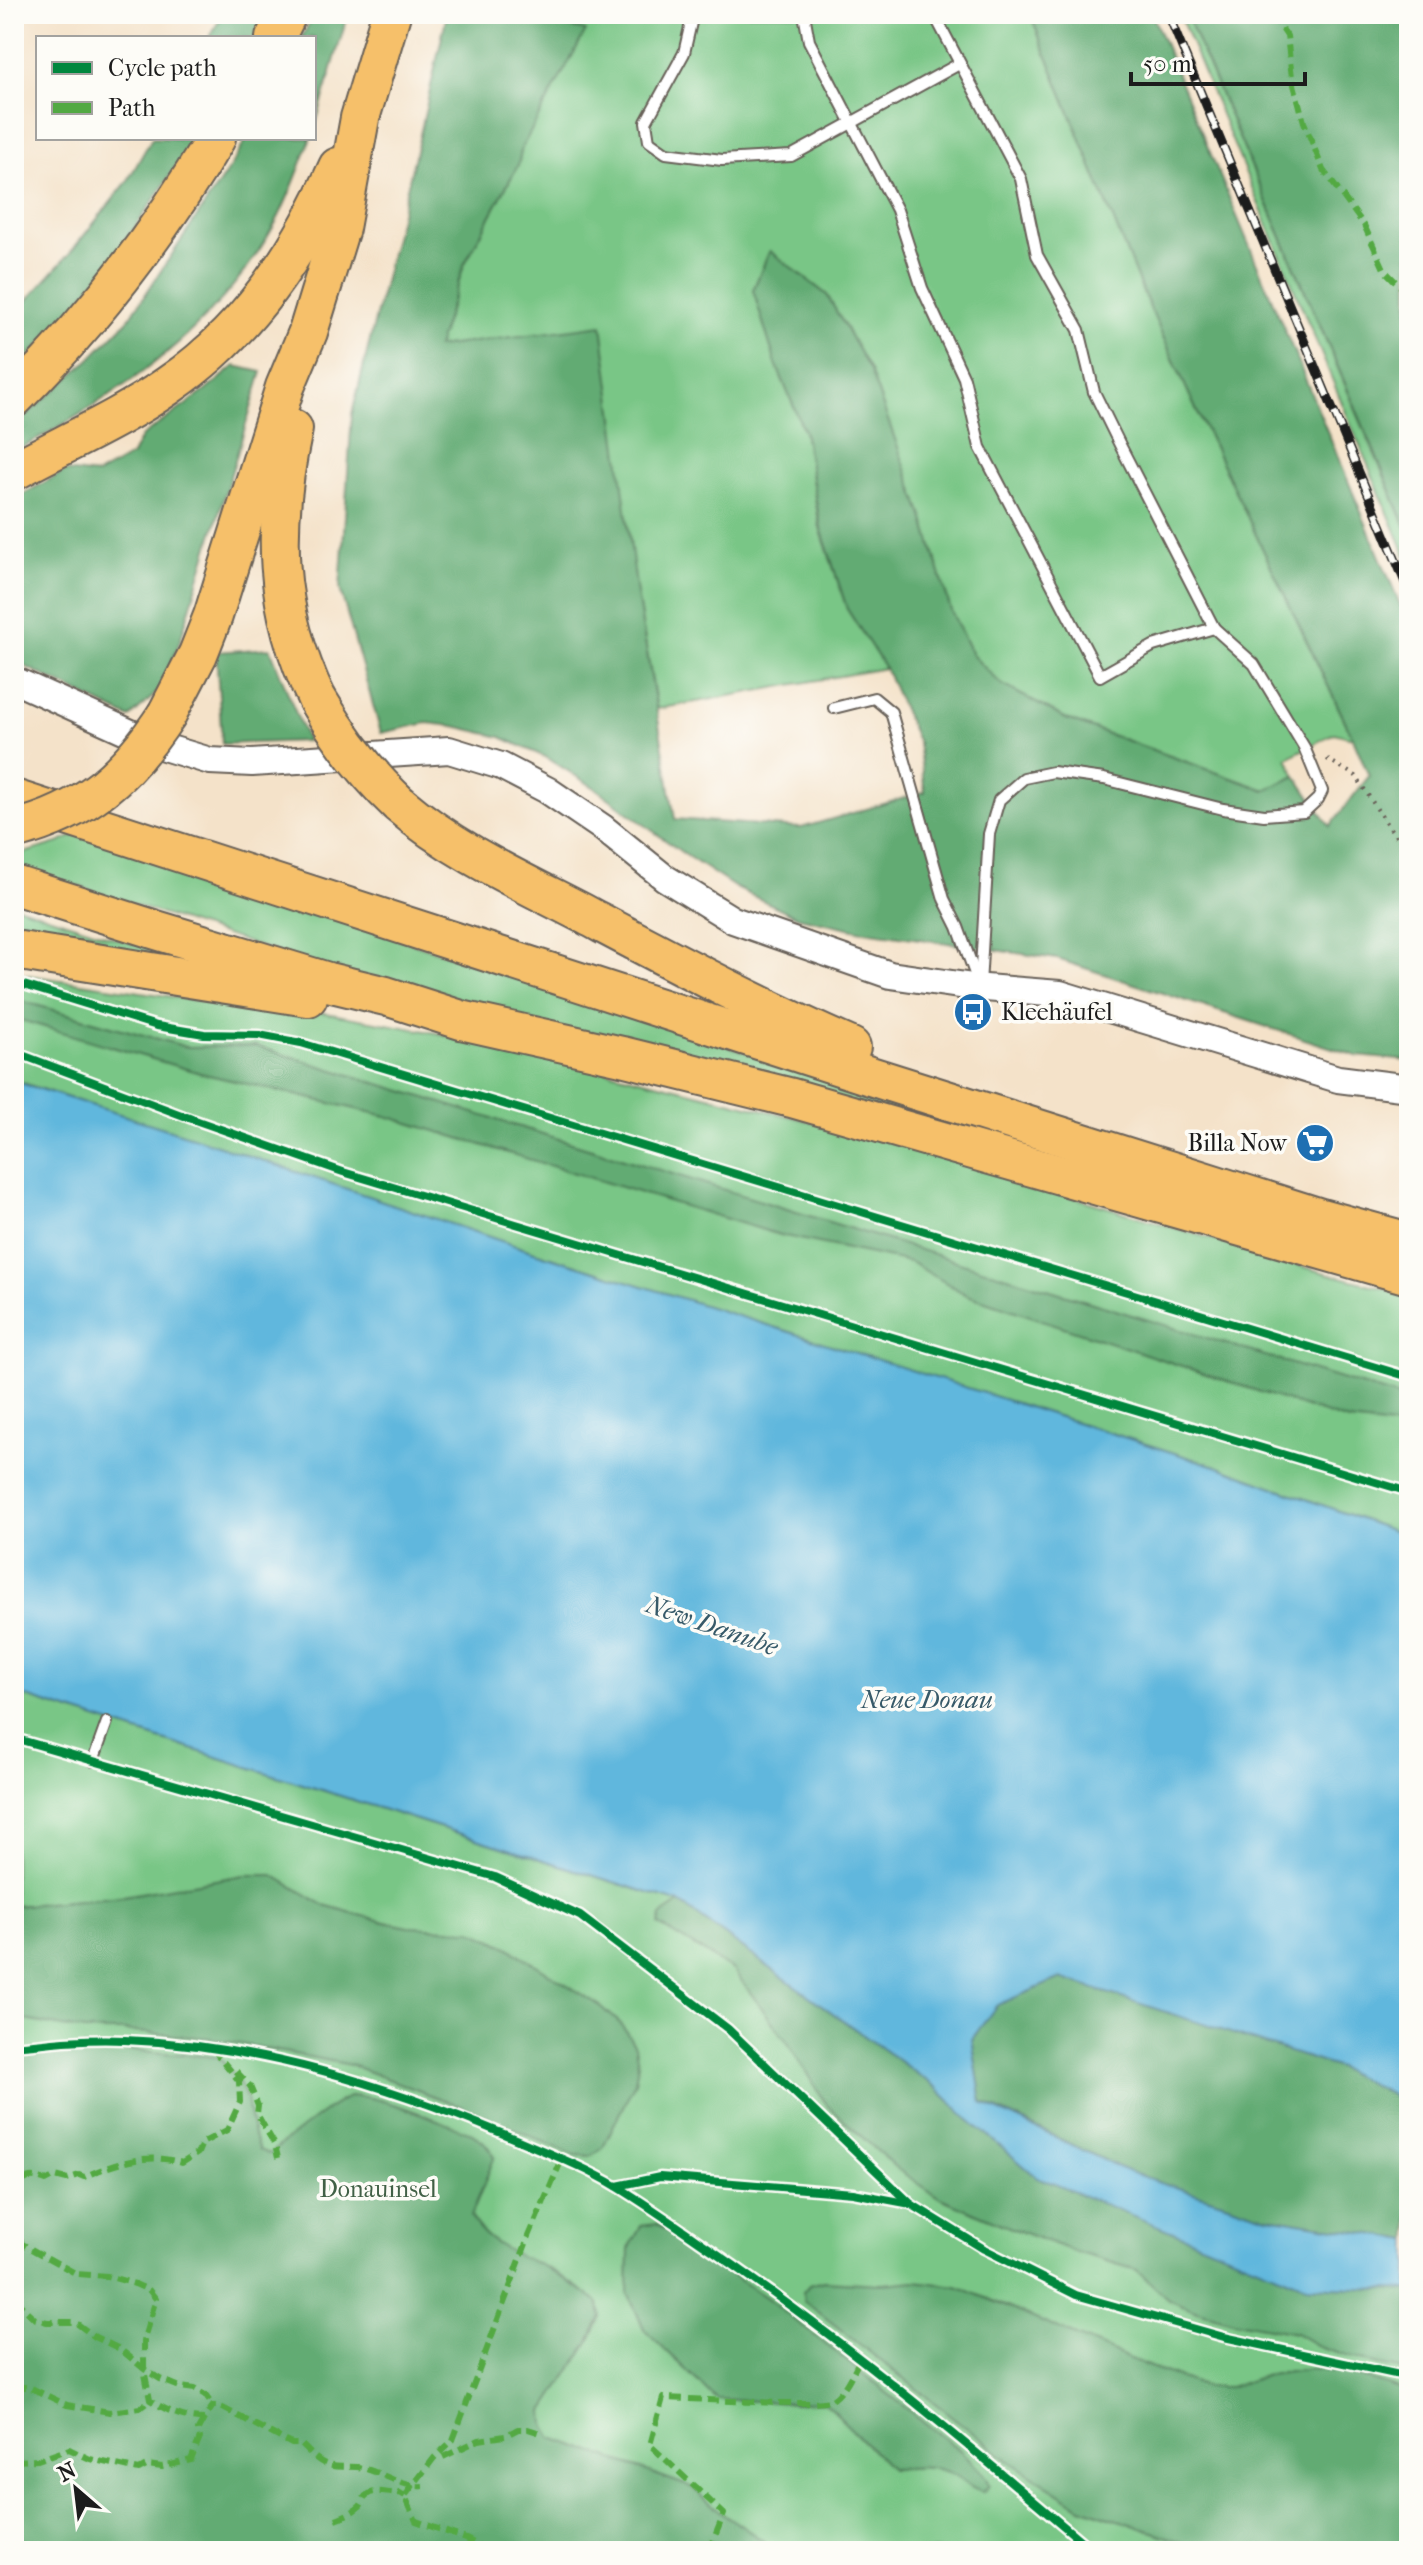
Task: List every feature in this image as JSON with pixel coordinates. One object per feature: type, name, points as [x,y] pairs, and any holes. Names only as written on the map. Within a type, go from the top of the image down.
[{"type":"highway","points":[[276,36],[287,14]]},
{"type":"highway","points":[[14,830],[67,812],[110,784],[141,751],[167,714],[198,654],[213,616],[285,387],[308,332],[340,228],[360,118],[391,14]]},
{"type":"highway","points":[[14,471],[167,387],[234,331],[273,284],[307,231],[360,118]]},
{"type":"highway","points":[[14,398],[102,302],[147,243],[215,140]]},
{"type":"highway","points":[[308,332],[301,390],[285,472],[280,533],[284,599],[291,638],[317,699],[345,744],[380,785],[421,823],[474,857],[779,1016],[994,1115]]},
{"type":"highway","points":[[14,799],[994,1115],[1321,1218],[1409,1242]]},
{"type":"highway","points":[[14,885],[461,1020],[792,1098],[1409,1275]]},
{"type":"highway","points":[[26,951],[380,1011],[461,1020]]},
{"type":"street","points":[[14,680],[157,745],[210,761],[252,763],[449,750],[501,766],[547,790],[603,828],[665,878],[733,920],[890,975],[1060,994],[1338,1079],[1409,1088]]},
{"type":"lane","points":[[693,14],[684,53],[646,122],[649,141],[666,153],[722,160],[791,156],[959,64]]},
{"type":"lane","points":[[804,14],[809,41],[897,210],[922,288],[964,378],[980,447],[1100,676],[1153,646],[1214,628]]},
{"type":"lane","points":[[934,14],[1021,179],[1037,255],[1079,330],[1094,392],[1214,628],[1254,664],[1304,747],[1322,791],[1304,812],[1264,815],[1223,809],[1104,779],[1053,772],[1024,778],[999,800],[989,834],[980,987]]},
{"type":"lane","points":[[834,708],[874,698],[891,712],[944,899],[980,987]]},
{"type":"lane","points":[[93,1761],[107,1722]]},
{"type":"path","points":[[1304,747],[1356,776],[1409,854]]},
{"type":"green space","points":[[223,14],[267,14],[256,36],[210,36]]},
{"type":"green space","points":[[315,14],[348,14],[316,123],[316,36],[302,36]]},
{"type":"green space","points":[[447,14],[519,14],[586,31],[522,147],[518,165],[464,265],[437,347],[602,325],[637,594],[675,819],[801,828],[925,792],[918,743],[885,668],[847,609],[821,528],[804,431],[776,364],[753,290],[770,251],[827,295],[870,371],[923,516],[951,611],[972,655],[1001,684],[1066,719],[1265,790],[1296,776],[1330,826],[1369,776],[1142,290],[1030,14],[1152,14],[1409,626],[1409,1061],[1357,1056],[1057,959],[858,930],[798,917],[736,888],[595,788],[547,758],[501,737],[427,723],[381,733],[340,589],[352,414]]},
{"type":"green space","points":[[519,14],[1030,14],[1142,290],[1353,738],[1334,733],[1287,758],[1296,776],[1266,790],[1066,719],[1001,684],[972,655],[951,611],[923,516],[870,371],[827,295],[769,252],[753,290],[776,364],[804,431],[820,528],[847,609],[885,668],[657,709],[637,594],[437,347],[464,265],[518,165],[522,147],[585,31]]},
{"type":"green space","points":[[1179,14],[1186,14],[1409,534],[1409,563]]},
{"type":"green space","points":[[1186,14],[1409,14],[1409,534],[1384,474]]},
{"type":"green space","points":[[151,140],[193,140],[111,260],[65,318],[14,371],[14,315],[70,253],[127,182]]},
{"type":"green space","points":[[246,140],[310,140],[276,222],[225,295],[195,327],[128,383],[14,452],[14,426],[90,359],[129,319]]},
{"type":"green space","points":[[235,366],[262,372],[180,641],[161,689],[130,718],[14,661],[14,499],[65,471],[97,475],[132,455],[141,437]]},
{"type":"green space","points":[[270,648],[307,741],[222,744],[216,652]]},
{"type":"green space","points":[[78,834],[1141,1181],[331,970],[14,865],[14,856]]},
{"type":"green space","points":[[14,905],[201,966],[80,948],[14,927]]},
{"type":"green space","points":[[14,973],[214,1003],[276,1004],[503,1045],[881,1139],[1318,1271],[1409,1295],[1409,1537],[1219,1467],[528,1250],[14,1080]]},
{"type":"green space","points":[[14,999],[187,1047],[256,1046],[1409,1400],[1409,1428],[1348,1421],[967,1295],[910,1262],[780,1235],[386,1116],[200,1073],[14,1018]]},
{"type":"green space","name":"Donauinsel","points":[[14,1693],[680,1903],[937,2088],[1307,2286],[1409,2290],[1409,2551],[14,2551]]},
{"type":"green space","points":[[244,1875],[273,1875],[324,1905],[385,1922],[409,1927],[471,1930],[508,1947],[602,2007],[621,2024],[635,2046],[638,2064],[635,2082],[602,2149],[590,2156],[574,2155],[473,2111],[351,2065],[209,2038],[84,2031],[20,2019],[14,2015],[14,1906],[123,1896]]},
{"type":"green space","points":[[680,1903],[937,2088],[969,2120],[1037,2177],[1307,2286],[1409,2290],[1409,2371],[1321,2348],[1295,2333],[1197,2311],[1168,2299],[1137,2270],[1075,2252],[940,2198],[897,2169],[826,2104],[788,2043],[734,1971],[659,1925],[661,1916]]},
{"type":"green space","points":[[1061,1978],[1339,2068],[1409,2104],[1409,2240],[1268,2217],[1129,2172],[982,2102],[972,2039],[997,2005]]},
{"type":"green space","points":[[87,2047],[218,2057],[235,2075],[243,2090],[259,2150],[269,2154],[342,2100],[360,2096],[409,2109],[469,2132],[483,2141],[495,2156],[471,2216],[478,2227],[507,2250],[558,2275],[599,2303],[601,2317],[589,2342],[544,2411],[545,2425],[553,2438],[691,2487],[778,2551],[14,2551],[14,2054]]},
{"type":"green space","points":[[656,2224],[767,2298],[962,2452],[985,2476],[989,2485],[984,2492],[940,2470],[891,2469],[824,2402],[716,2399],[644,2330],[628,2292],[629,2249],[641,2226]]},
{"type":"green space","points":[[823,2281],[883,2284],[915,2281],[957,2286],[1145,2365],[1206,2387],[1230,2387],[1267,2375],[1311,2369],[1349,2373],[1409,2392],[1409,2551],[1208,2551],[1081,2507],[1009,2461],[804,2301],[803,2292],[809,2285]]},
{"type":"water","name":"Neue Donau","points":[[14,1081],[193,1137],[528,1250],[1219,1467],[1409,1537],[1409,2104],[1339,2068],[1061,1978],[997,2005],[972,2039],[982,2103],[1129,2172],[1268,2217],[1409,2240],[1409,2290],[1307,2286],[1037,2177],[969,2120],[937,2088],[680,1903],[14,1693]]},
{"type":"railway","points":[[1168,14],[1409,592]]},
{"type":"marked path","points":[[1272,14],[1287,36],[1292,77],[1304,122],[1323,170],[1364,225],[1385,271],[1409,295]]},
{"type":"marked path","points":[[1401,844],[1409,839]]},
{"type":"marked path","points":[[212,2048],[239,2081],[240,2102],[227,2130],[202,2143],[198,2153],[182,2163],[145,2159],[107,2167],[84,2177],[79,2175],[67,2179],[55,2176],[46,2181],[26,2179],[16,2187],[22,2244],[77,2274],[107,2276],[149,2290],[156,2299],[144,2338],[144,2369],[150,2400],[163,2408],[189,2418],[204,2419],[213,2406],[219,2406],[292,2444],[301,2444],[325,2464],[357,2467],[406,2484],[423,2486]]},
{"type":"marked path","points":[[236,2071],[250,2086],[258,2106],[257,2114],[275,2145],[278,2158]]},
{"type":"marked path","points":[[489,2551],[416,2521],[405,2496],[434,2458],[453,2440],[527,2241],[562,2159]]},
{"type":"marked path","points":[[14,2299],[35,2319],[75,2322],[95,2337],[120,2349],[160,2379],[205,2395],[213,2406]]},
{"type":"marked path","points":[[709,2551],[724,2514],[650,2445],[663,2398],[779,2403],[832,2400],[841,2392],[861,2358]]},
{"type":"marked path","points":[[14,2387],[29,2387],[67,2405],[110,2412],[140,2408],[150,2400]]},
{"type":"marked path","points":[[14,2461],[38,2460],[69,2449],[90,2459],[139,2470],[148,2465],[162,2467],[191,2460],[204,2419]]},
{"type":"marked path","points":[[443,2457],[479,2440],[505,2436],[518,2429],[541,2433]]},
{"type":"marked path","points":[[336,2519],[358,2508],[371,2493],[400,2493],[405,2496]]},
{"type":"marked path","points":[[14,2547],[25,2551]]},
{"type":"cycle path","points":[[14,982],[157,1026],[204,1034],[259,1035],[301,1043],[1409,1377]]},
{"type":"cycle path","points":[[14,1052],[343,1172],[1409,1492]]},
{"type":"cycle path","points":[[14,1738],[495,1877],[580,1916],[728,2029],[911,2204],[984,2249],[1076,2295],[1224,2337],[1409,2377]]},
{"type":"cycle path","points":[[14,2046],[125,2040],[174,2043],[272,2059],[320,2070],[414,2099],[577,2166],[649,2207],[802,2314],[949,2430],[1093,2551]]},
{"type":"cycle path","points":[[617,2186],[660,2177],[853,2193],[911,2204]]},
{"type":"place","name":"Kleehäufel","points":[[973,1012]]},
{"type":"place","name":"Billa Now","points":[[1315,1143]]},
{"type":"water label","name":"New Danube","points":[[712,1625]]}]
